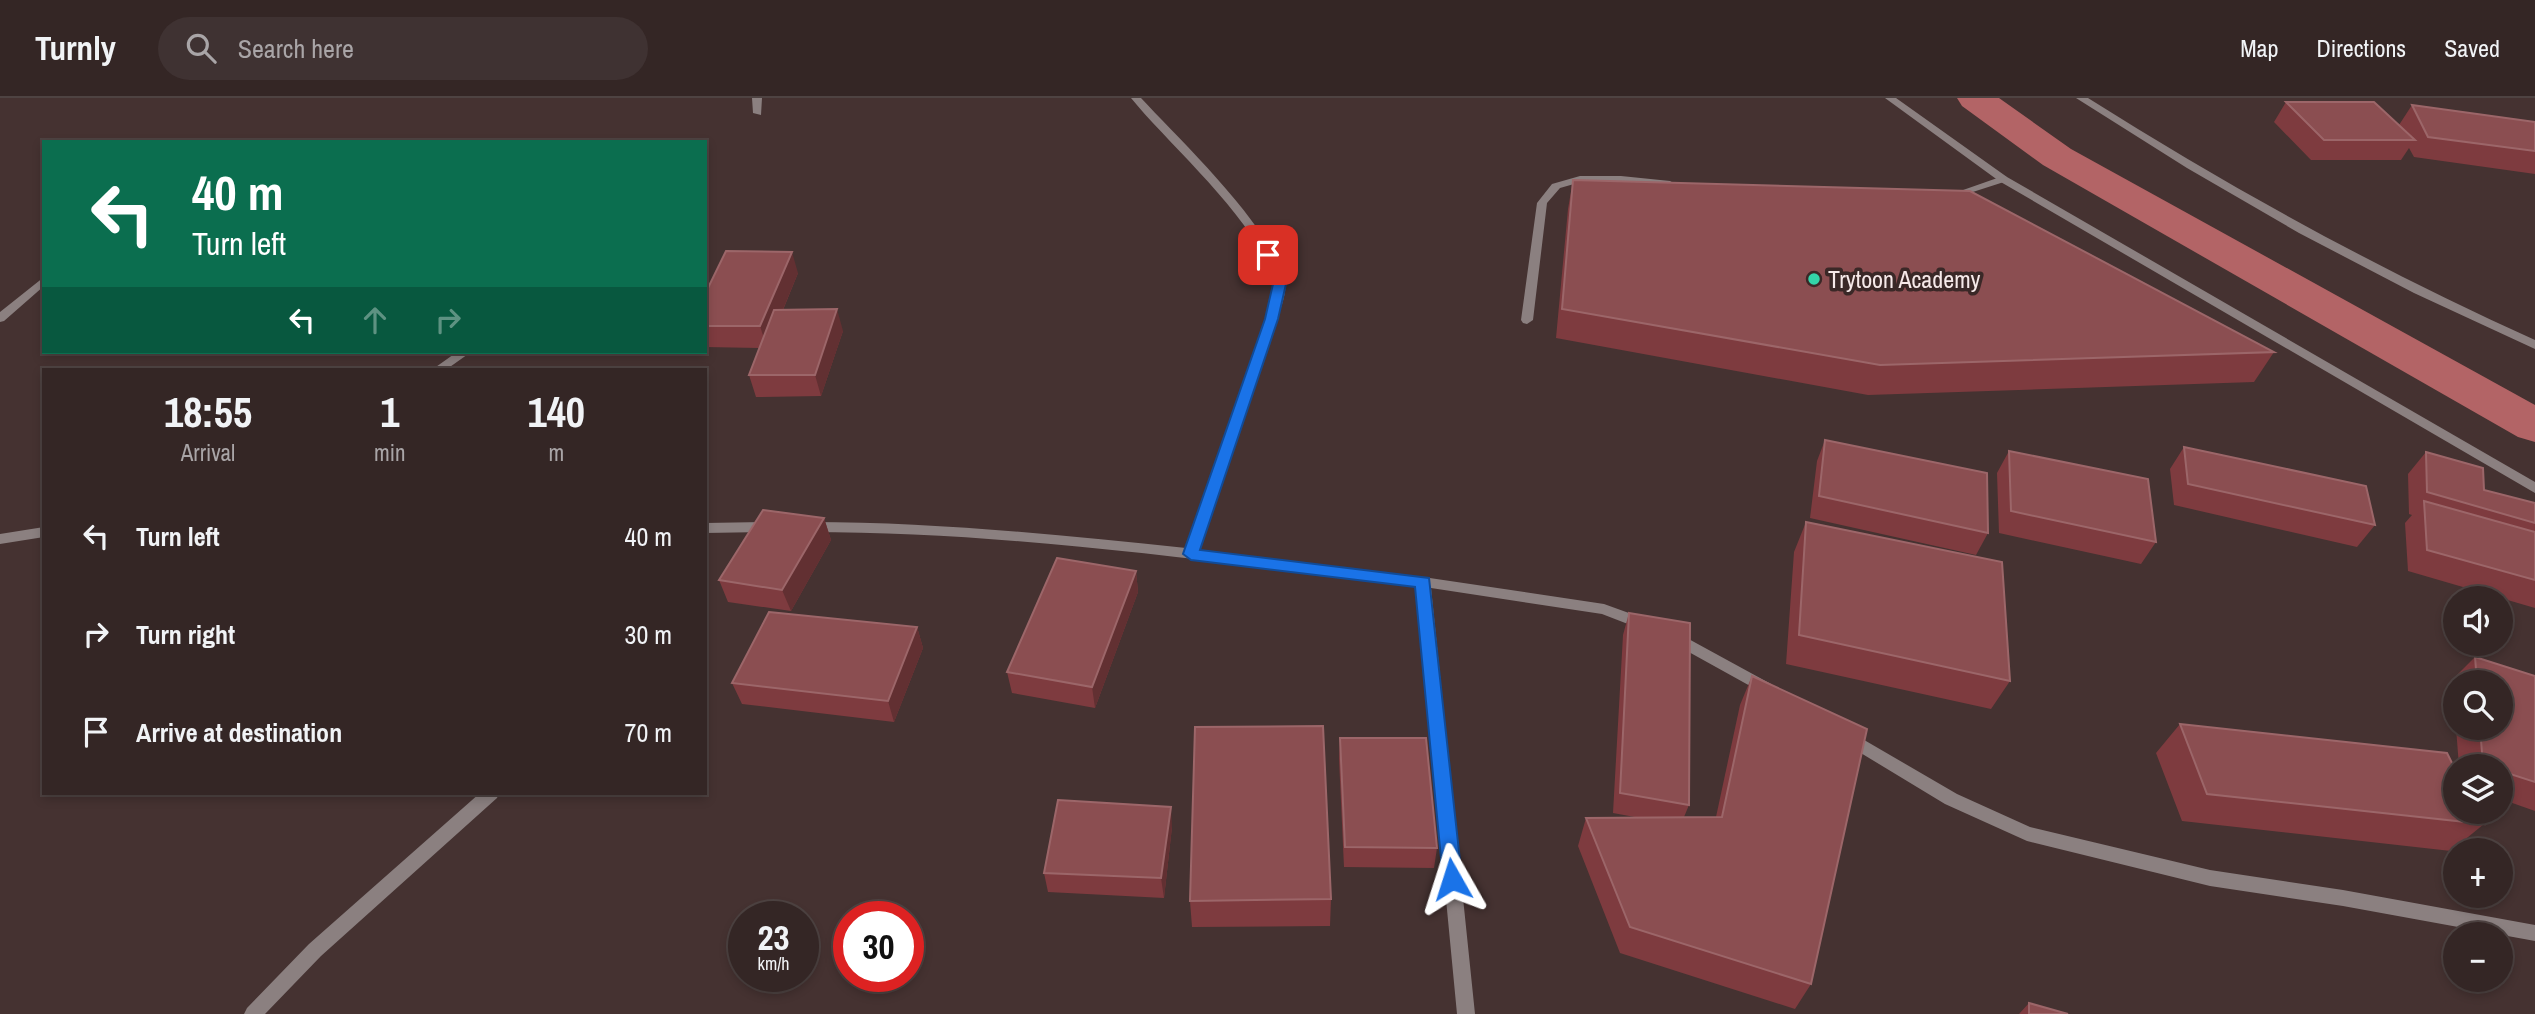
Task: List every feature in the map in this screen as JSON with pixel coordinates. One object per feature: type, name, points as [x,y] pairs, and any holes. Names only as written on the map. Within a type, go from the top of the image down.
[{"type":"street","points":[[757,98],[758,113]]},
{"type":"street","points":[[1136,98],[1244,220],[1268,255],[1280,284],[1272,319],[1191,554]]},
{"type":"street","points":[[1890,98],[2003,179],[2535,488]]},
{"type":"street","points":[[2081,98],[2207,176],[2395,279],[2535,345]]},
{"type":"street","points":[[1527,320],[1542,203],[1556,186],[1580,179],[1621,179],[1685,185]]},
{"type":"street","points":[[1940,198],[2003,179]]},
{"type":"street","points":[[0,318],[42,282]]},
{"type":"street","points":[[441,368],[462,354]]},
{"type":"street","points":[[707,528],[866,527],[990,533],[1423,582],[1604,609],[1669,634],[1776,694]]},
{"type":"street","points":[[0,539],[42,532]]},
{"type":"street","points":[[1423,582],[1466,1014]]},
{"type":"street","points":[[1834,729],[1951,799],[2027,834],[2210,878],[2343,898],[2535,933]]},
{"type":"street","points":[[253,1014],[315,950],[489,795]]},
{"type":"building","points":[[2286,102],[2374,102],[2415,140],[2324,140]]},
{"type":"building","points":[[2412,105],[2535,122],[2535,151],[2428,137]]},
{"type":"building","name":"Trytoon Academy","points":[[1573,180],[1970,191],[2274,352],[1880,365],[1562,309]]},
{"type":"building","points":[[726,251],[792,252],[760,326],[707,326],[707,290]]},
{"type":"building","points":[[837,309],[815,375],[749,375],[774,310]]},
{"type":"building","points":[[1825,440],[1987,473],[1988,533],[1819,496]]},
{"type":"building","points":[[2184,447],[2366,486],[2375,525],[2188,484]]},
{"type":"building","points":[[2009,451],[2148,479],[2156,542],[2011,511]]},
{"type":"building","points":[[2426,452],[2483,468],[2484,490],[2535,503],[2535,523],[2427,492]]},
{"type":"building","points":[[2424,501],[2535,532],[2535,580],[2427,550]]},
{"type":"building","points":[[763,510],[824,518],[782,590],[719,580]]},
{"type":"building","points":[[1806,522],[2002,562],[2010,681],[1799,635]]},
{"type":"building","points":[[1057,558],[1136,571],[1092,687],[1007,672]]},
{"type":"building","points":[[769,612],[917,627],[888,701],[732,683]]},
{"type":"building","points":[[1629,613],[1690,623],[1689,805],[1620,793]]},
{"type":"building","points":[[2475,657],[2535,676],[2535,782],[2513,775],[2513,754],[2482,754],[2481,740],[2513,740],[2513,670],[2476,670]]},
{"type":"building","points":[[1752,676],[1867,729],[1811,984],[1630,927],[1586,818],[1722,817]]},
{"type":"building","points":[[2180,724],[2448,754],[2443,754],[2443,820],[2207,794]]},
{"type":"building","points":[[1323,726],[1331,899],[1190,901],[1195,727]]},
{"type":"building","points":[[1340,738],[1426,738],[1437,848],[1345,847]]},
{"type":"building","points":[[1058,800],[1171,807],[1161,878],[1044,873]]},
{"type":"building","points":[[2029,1003],[2068,1014],[2029,1014]]},
{"type":"waterway","points":[[1975,98],[2057,157],[2535,426]]},
{"type":"place","name":"Trytoon Academy","points":[[1814,279]]},
{"type":"route","points":[[1268,255],[1280,284],[1272,319],[1191,554],[1423,582],[1452,879]]}]
